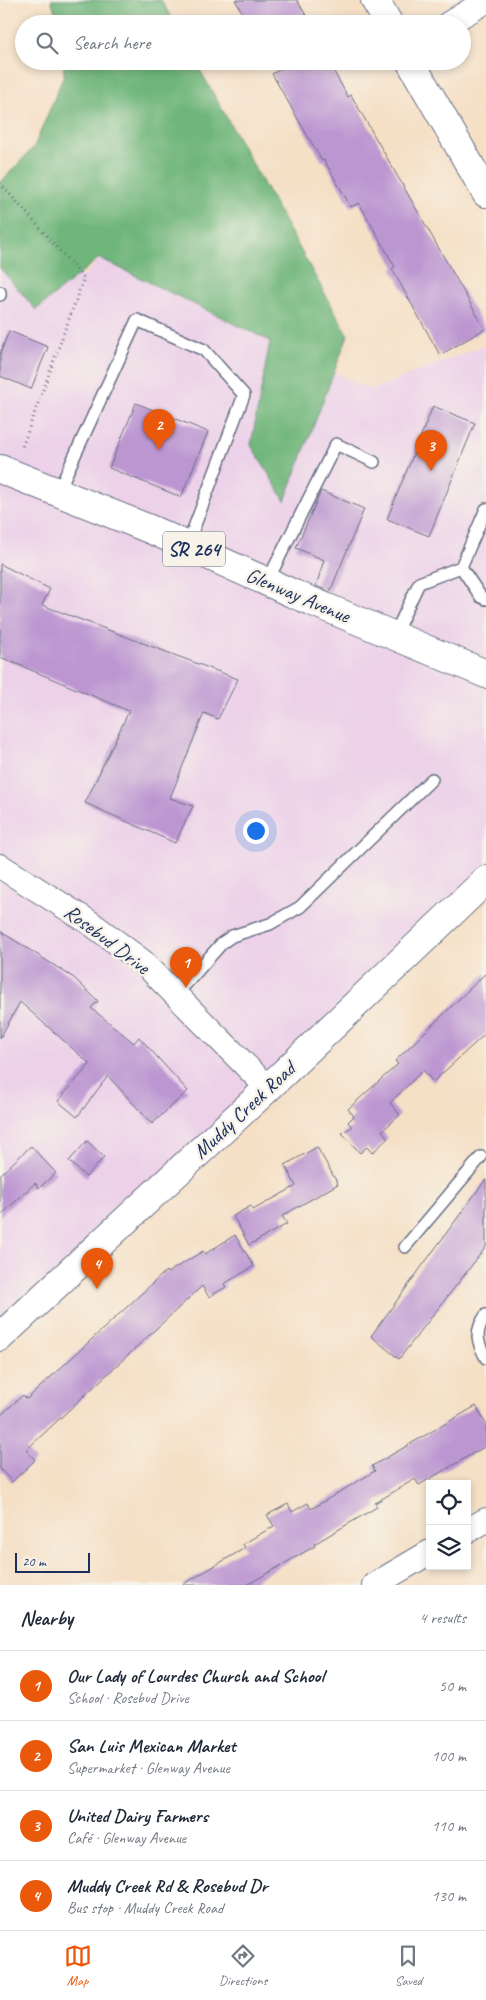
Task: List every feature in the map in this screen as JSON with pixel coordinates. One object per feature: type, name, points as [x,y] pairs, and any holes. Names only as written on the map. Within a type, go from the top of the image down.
[{"type":"street","points":[[375,0],[383,15]]},
{"type":"street","points":[[463,15],[486,1]]},
{"type":"street","points":[[415,70],[486,192]]},
{"type":"street","name":"Glenway Avenue","points":[[6,472],[187,546],[267,582],[486,674]]},
{"type":"street","name":"Rosebud Drive","points":[[0,866],[89,922],[143,962],[268,1088]]},
{"type":"street","name":"Muddy Creek Road","points":[[1,1334],[268,1088],[486,880]]},
{"type":"street","points":[[471,1528],[486,1520]]},
{"type":"street","points":[[374,1585],[426,1554]]},
{"type":"lane","points":[[58,492],[137,320],[204,350],[244,395],[187,546]]},
{"type":"lane","points":[[267,582],[336,444],[374,462]]},
{"type":"lane","points":[[394,636],[419,583],[461,567],[486,510]]},
{"type":"lane","points":[[461,567],[481,597],[486,599]]},
{"type":"lane","points":[[176,995],[222,943],[232,936],[270,924],[300,908],[432,779]]},
{"type":"lane","points":[[405,1247],[484,1158]]},
{"type":"lane","points":[[486,1315],[478,1326],[478,1344],[486,1358]]},
{"type":"path","points":[[0,183],[84,278],[6,472]]},
{"type":"shaded area","points":[[0,240],[84,277],[99,258],[370,390],[486,345],[486,880],[0,1337]]},
{"type":"green space","points":[[51,0],[161,0],[170,15],[57,15]]},
{"type":"green space","points":[[64,70],[200,70],[348,335],[285,501],[251,445],[270,341],[99,258],[36,310],[0,268],[0,183],[34,147],[64,75]]},
{"type":"building","points":[[235,0],[297,0],[306,15],[244,15]]},
{"type":"building","points":[[279,70],[333,70],[348,97],[351,95],[485,329],[440,355],[392,269],[395,267],[359,203],[351,207],[272,74]]},
{"type":"building","points":[[9,331],[48,347],[31,389],[0,376],[0,354]]},
{"type":"building","points":[[136,403],[208,432],[181,497],[109,468]]},
{"type":"building","points":[[433,406],[475,423],[429,536],[387,519]]},
{"type":"building","points":[[321,491],[364,509],[330,592],[316,586],[324,560],[296,548]]},
{"type":"building","points":[[0,564],[50,589],[42,605],[238,679],[218,719],[204,713],[170,798],[193,806],[175,843],[85,803],[129,711],[0,657]]},
{"type":"building","points":[[0,931],[74,978],[98,1001],[91,1008],[134,1043],[139,1037],[188,1091],[152,1124],[108,1076],[77,1117],[58,1101],[90,1064],[20,1002],[0,1038]]},
{"type":"building","points":[[486,973],[486,1033],[433,1082],[423,1070],[390,1103],[400,1115],[382,1131],[388,1138],[372,1153],[367,1147],[360,1153],[342,1133],[352,1127],[348,1122],[354,1116],[348,1109],[398,1064],[395,1061]]},
{"type":"building","points":[[87,1141],[104,1157],[86,1177],[69,1161]]},
{"type":"building","points":[[31,1146],[56,1173],[39,1188],[35,1183],[0,1216],[0,1175]]},
{"type":"building","points":[[317,1147],[338,1184],[282,1216],[287,1224],[249,1245],[233,1216],[251,1206],[253,1210],[296,1186],[285,1165]]},
{"type":"building","points":[[486,1179],[486,1247],[399,1359],[371,1336]]},
{"type":"building","points":[[235,1235],[254,1266],[224,1284],[226,1287],[209,1297],[202,1286],[26,1450],[35,1460],[12,1482],[0,1469],[0,1416],[23,1395],[27,1399],[166,1271],[167,1273],[203,1251],[205,1254]]},
{"type":"building","points":[[476,1406],[486,1424],[486,1446],[419,1485],[415,1479],[375,1503],[377,1507],[314,1544],[315,1546],[247,1585],[182,1585],[245,1548],[243,1544],[274,1526],[267,1515],[288,1504],[292,1512],[308,1503],[311,1509],[375,1471],[372,1466]]},
{"type":"place","name":"San Luis Mexican Market","points":[[159,450]]},
{"type":"place","name":"United Dairy Farmers","points":[[431,471]]},
{"type":"place","name":"Our Lady of Lourdes Church and School","points":[[186,988]]},
{"type":"place","name":"Muddy Creek Rd & Rosebud Dr","points":[[97,1289]]}]
